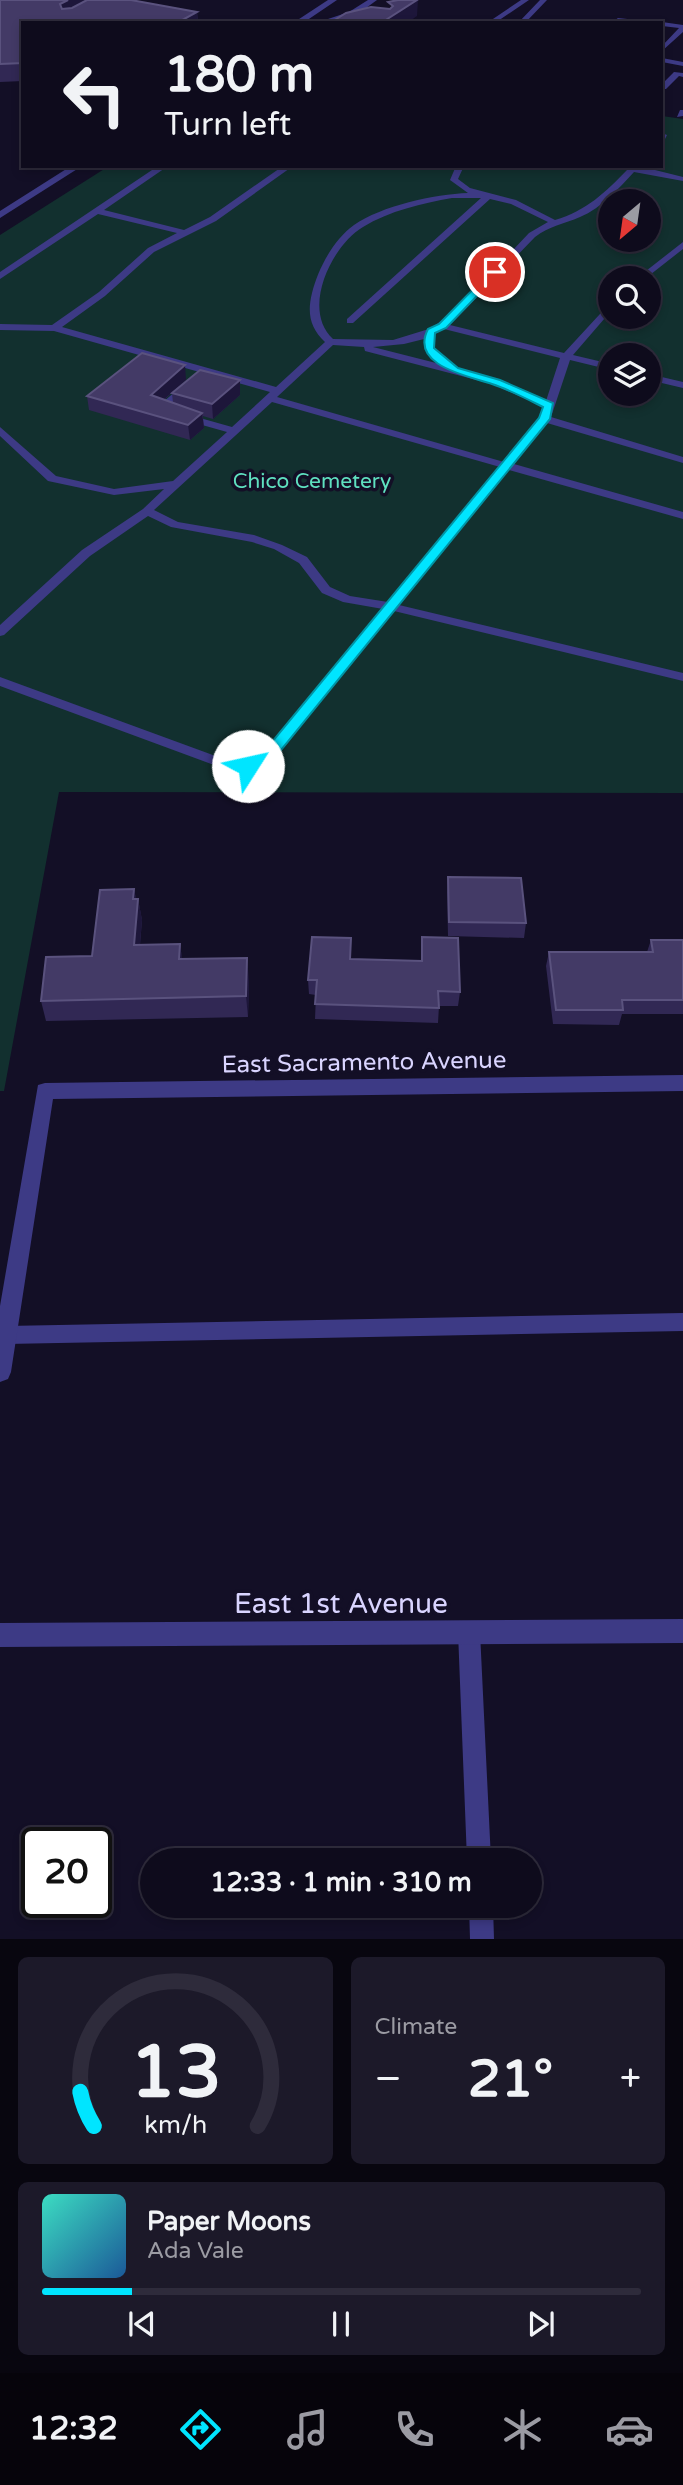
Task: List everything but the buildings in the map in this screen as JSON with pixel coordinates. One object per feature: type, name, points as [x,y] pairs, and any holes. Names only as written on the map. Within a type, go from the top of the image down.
[{"type":"street","points":[[327,21],[357,0]]},
{"type":"street","points":[[327,21],[345,16],[373,0]]},
{"type":"street","points":[[300,21],[330,1]]},
{"type":"street","points":[[0,215],[75,168]]},
{"type":"street","name":"East Sacramento Avenue","points":[[6,1335],[45,1091],[683,1083]]},
{"type":"street","points":[[0,1372],[6,1335]]},
{"type":"street","name":"East 1st Avenue","points":[[0,1635],[683,1631]]},
{"type":"lane","points":[[493,21],[512,4],[526,0]]},
{"type":"lane","points":[[523,21],[544,0]]},
{"type":"lane","points":[[345,16],[366,19]]},
{"type":"lane","points":[[663,24],[683,28]]},
{"type":"lane","points":[[663,48],[683,28]]},
{"type":"lane","points":[[663,60],[683,64]]},
{"type":"lane","points":[[663,88],[677,74],[683,75]]},
{"type":"lane","points":[[0,276],[161,168]]},
{"type":"lane","points":[[54,328],[102,294],[151,250],[182,232],[213,219],[286,168]]},
{"type":"lane","points":[[459,168],[454,180],[467,190],[519,203],[552,221]]},
{"type":"lane","points":[[489,196],[422,199],[354,229],[335,253],[314,296],[313,318],[320,333],[331,342],[396,342],[442,326],[531,236],[552,221],[582,213],[633,168]]},
{"type":"lane","points":[[638,168],[683,179]]},
{"type":"lane","points":[[350,321],[489,196]]},
{"type":"lane","points":[[97,211],[182,232]]},
{"type":"lane","points":[[656,266],[683,245]]},
{"type":"lane","points":[[0,681],[219,762],[248,766],[268,757],[545,419],[566,356],[598,320]]},
{"type":"lane","points":[[442,326],[598,364]]},
{"type":"lane","points":[[0,327],[54,328],[206,371],[273,395],[506,466],[683,516]]},
{"type":"lane","points":[[431,331],[427,341],[429,349],[454,371]]},
{"type":"lane","points":[[0,632],[86,553],[125,523],[147,511],[331,342]]},
{"type":"lane","points":[[354,343],[496,382],[549,406]]},
{"type":"lane","points":[[206,371],[160,410],[234,431]]},
{"type":"lane","points":[[661,380],[683,385]]},
{"type":"lane","points":[[545,419],[683,460]]},
{"type":"lane","points":[[0,430],[52,479],[114,492],[177,484]]},
{"type":"lane","points":[[147,511],[175,525],[254,539],[278,547],[303,560],[326,590],[347,599],[393,607],[683,677]]},
{"type":"lane","points":[[6,1335],[683,1322]]},
{"type":"lane","points":[[469,1632],[478,1848]]},
{"type":"lane","points":[[481,1918],[482,1939]]},
{"type":"green space","name":"Chico Cemetery","points":[[663,116],[683,119],[683,793],[59,792],[4,1091],[0,1091],[0,235],[106,168],[663,168]]},
{"type":"route","points":[[248,766],[268,757],[545,419],[549,406],[496,382],[454,371],[429,349],[427,341],[431,331],[442,326],[495,272]]}]
